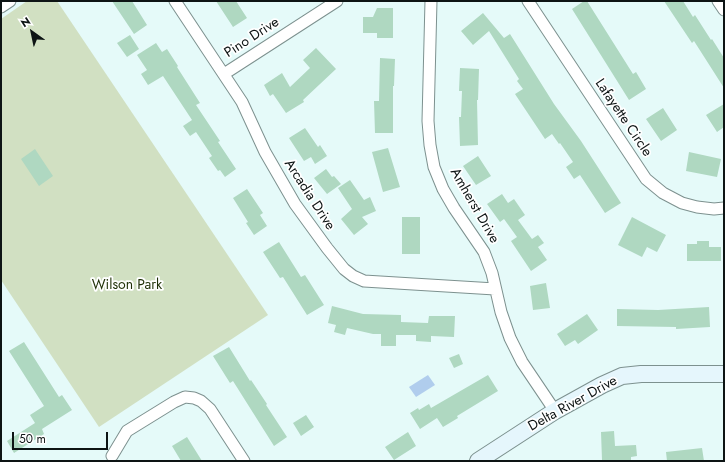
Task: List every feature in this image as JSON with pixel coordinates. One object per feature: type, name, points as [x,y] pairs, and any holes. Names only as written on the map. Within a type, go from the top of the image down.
[{"type":"street","points":[[1,7],[10,1]]},
{"type":"street","name":"Arcadia Drive","points":[[175,1],[242,102],[264,152],[295,204],[344,269],[353,276],[364,281],[496,289]]},
{"type":"street","name":"Pino Drive","points":[[224,74],[337,1]]},
{"type":"street","name":"Amherst Drive","points":[[431,1],[428,121],[434,167],[454,208],[484,252],[492,273],[501,312],[510,338],[522,362],[555,411]]},
{"type":"street","name":"Lafayette Circle","points":[[528,1],[646,179],[663,193],[682,203],[697,207],[714,209],[724,208]]},
{"type":"street","points":[[718,1],[724,10]]},
{"type":"street","name":"Delta River Drive","points":[[478,461],[555,411],[602,385],[622,376],[641,374],[724,374]]},
{"type":"street","points":[[112,456],[127,431],[174,402],[185,398],[194,398],[201,400],[210,409],[244,461]]},
{"type":"green space","name":"Wilson Park","points":[[27,1],[57,1],[268,315],[99,427],[1,280],[1,19]]},
{"type":"water","points":[[428,375],[435,385],[416,397],[409,387]]},
{"type":"building","points":[[112,1],[132,1],[147,25],[134,34]]},
{"type":"building","points":[[216,1],[236,1],[247,18],[233,27]]},
{"type":"building","points":[[584,1],[587,1],[633,74],[636,72],[646,89],[629,100],[572,9]]},
{"type":"building","points":[[664,1],[683,1],[693,17],[695,15],[711,40],[712,39],[724,58],[724,88],[694,41],[692,43]]},
{"type":"building","points":[[377,8],[393,8],[393,38],[377,38],[377,33],[363,33],[363,17],[373,17]]},
{"type":"building","points":[[483,13],[504,38],[510,34],[554,104],[581,141],[621,203],[605,213],[580,175],[574,179],[566,167],[573,162],[560,143],[559,144],[552,134],[545,139],[515,94],[523,89],[517,81],[519,79],[489,31],[473,45],[461,31]]},
{"type":"building","points":[[130,35],[139,49],[127,57],[117,43]]},
{"type":"building","points":[[156,43],[162,52],[167,49],[178,66],[177,67],[200,103],[196,105],[220,141],[218,142],[236,169],[225,177],[220,170],[218,171],[209,158],[212,156],[196,132],[190,136],[183,126],[192,120],[163,76],[148,85],[141,74],[147,70],[137,55]]},
{"type":"building","points":[[316,48],[336,69],[303,100],[304,102],[286,113],[273,94],[270,96],[264,85],[282,73],[290,87],[310,68],[303,60]]},
{"type":"building","points":[[380,58],[395,59],[393,86],[393,133],[375,133],[374,101],[379,101]]},
{"type":"building","points":[[460,68],[479,69],[477,100],[478,145],[460,146],[459,117],[461,117],[462,91],[459,91]]},
{"type":"building","points":[[724,104],[724,127],[717,132],[706,115]]},
{"type":"building","points":[[663,108],[677,130],[661,141],[646,119]]},
{"type":"building","points":[[305,128],[318,147],[320,145],[327,156],[315,164],[311,157],[304,161],[289,138]]},
{"type":"building","points":[[388,148],[400,187],[383,192],[372,152]]},
{"type":"building","points":[[35,149],[53,176],[39,186],[21,159]]},
{"type":"building","points":[[689,152],[721,159],[717,177],[686,171]]},
{"type":"building","points":[[478,156],[491,176],[476,185],[463,166]]},
{"type":"building","points":[[326,169],[332,177],[334,176],[341,184],[327,194],[314,178]]},
{"type":"building","points":[[350,180],[364,200],[370,197],[376,211],[362,217],[368,224],[354,235],[341,219],[352,209],[338,188]]},
{"type":"building","points":[[247,189],[263,213],[260,215],[267,226],[254,235],[233,198]]},
{"type":"building","points":[[502,194],[508,203],[514,199],[525,215],[518,220],[532,239],[538,235],[544,243],[538,247],[547,260],[531,271],[511,241],[517,237],[504,219],[500,222],[487,204]]},
{"type":"building","points":[[402,217],[420,217],[420,254],[402,254]]},
{"type":"building","points":[[632,217],[666,235],[657,252],[647,247],[642,257],[618,245]]},
{"type":"building","points":[[697,241],[709,241],[709,247],[721,247],[721,261],[687,261],[687,244],[697,244]]},
{"type":"building","points":[[279,242],[301,277],[305,275],[324,305],[307,315],[283,277],[280,278],[263,252]]},
{"type":"building","points":[[546,283],[550,308],[533,310],[530,286]]},
{"type":"building","points":[[332,306],[363,314],[401,315],[401,322],[428,323],[429,316],[455,316],[454,337],[431,336],[431,342],[416,341],[416,335],[396,335],[396,346],[381,346],[381,334],[373,334],[347,328],[345,335],[334,332],[336,325],[328,323]]},
{"type":"building","points":[[709,307],[710,327],[676,329],[676,327],[617,326],[617,309],[658,310]]},
{"type":"building","points":[[587,314],[598,330],[578,344],[575,340],[565,346],[557,334]]},
{"type":"building","points":[[24,342],[59,397],[62,395],[72,410],[42,429],[44,434],[14,453],[7,441],[35,423],[30,415],[44,406],[9,351]]},
{"type":"building","points":[[229,347],[287,437],[274,446],[233,381],[230,383],[213,356]]},
{"type":"building","points":[[459,354],[463,364],[454,368],[449,358]]},
{"type":"building","points":[[488,375],[498,391],[457,416],[458,418],[443,427],[437,418],[420,429],[410,413],[429,404],[431,408]]},
{"type":"building","points":[[306,415],[314,427],[301,436],[293,423]]},
{"type":"building","points":[[614,431],[615,446],[636,445],[637,456],[631,457],[631,461],[602,460],[601,432]]},
{"type":"building","points":[[408,432],[416,446],[394,460],[385,447]]},
{"type":"building","points":[[187,437],[202,461],[181,461],[172,446]]},
{"type":"building","points":[[702,448],[704,461],[667,461],[666,452]]}]
